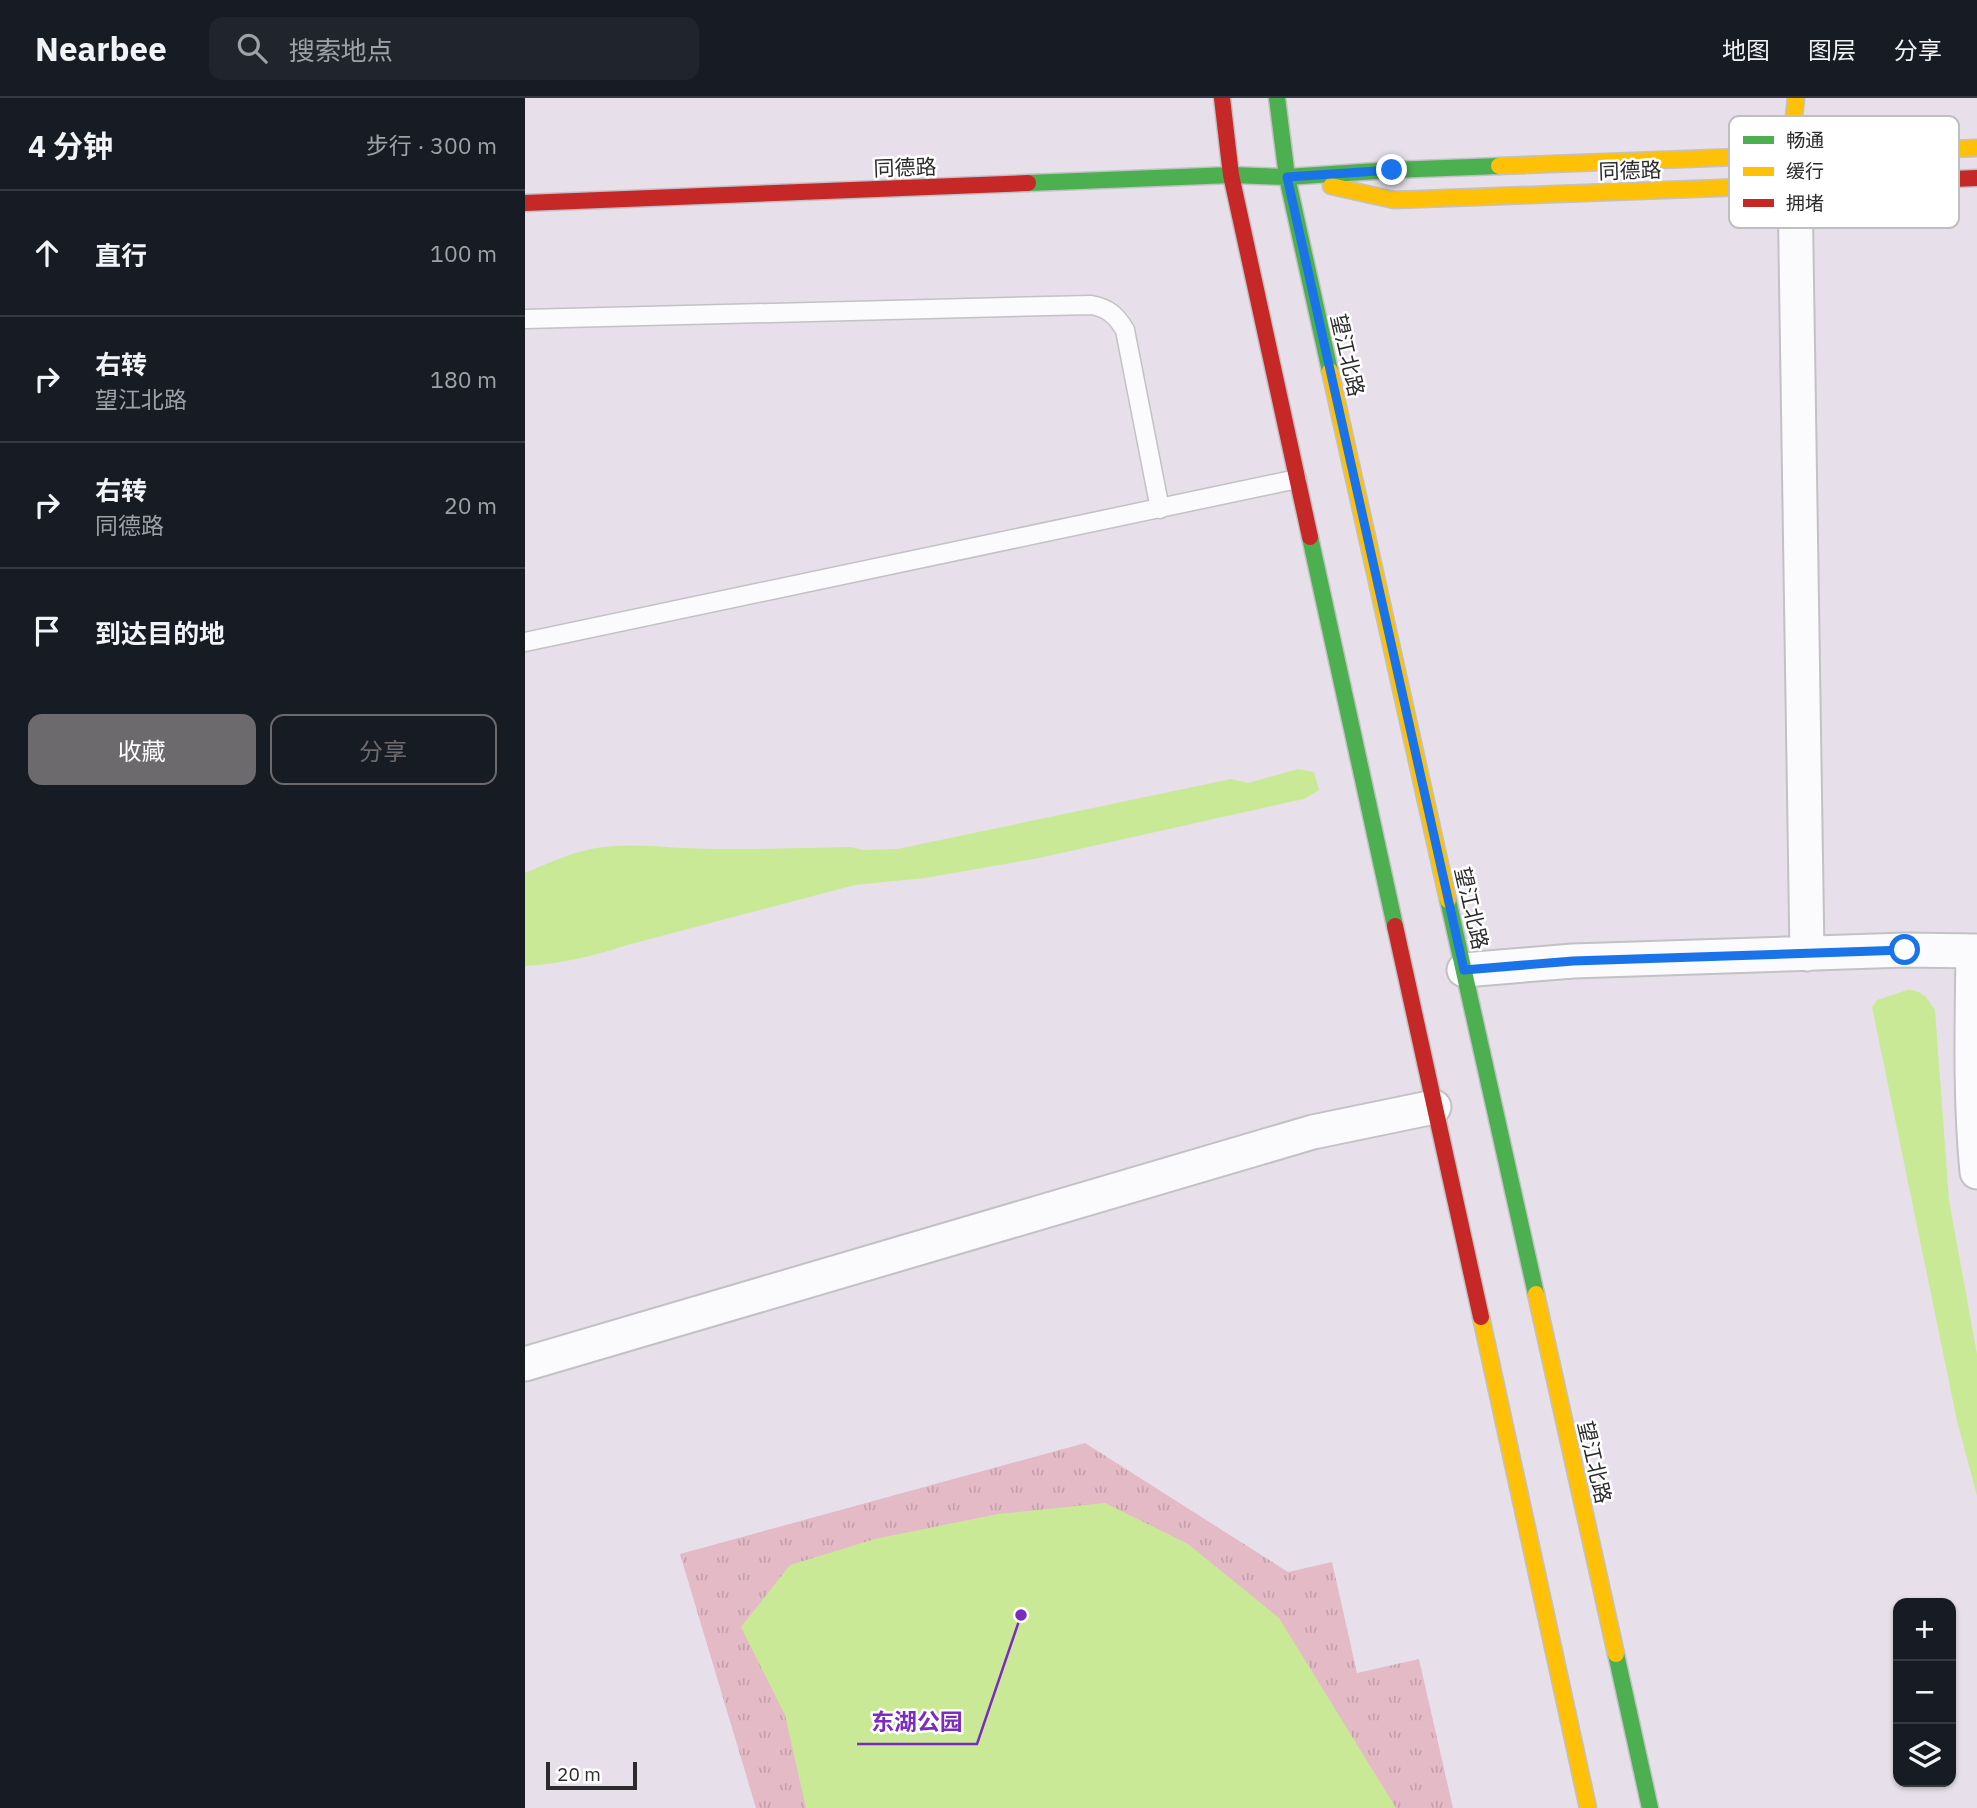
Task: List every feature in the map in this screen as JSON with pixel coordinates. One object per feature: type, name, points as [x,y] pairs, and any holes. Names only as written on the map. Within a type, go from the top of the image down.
[{"type":"main road","points":[[1221,98],[1231,175],[1588,1808]]},
{"type":"main road","name":"望江北路","points":[[1277,98],[1287,177],[1650,1808]]},
{"type":"main road","points":[[1795,116],[1796,98]]},
{"type":"main road","name":"同德路","points":[[1959,150],[1977,148]]},
{"type":"main road","name":"同德路","points":[[525,203],[1231,175],[1287,177],[1392,170],[1729,170]]},
{"type":"main road","name":"同德路","points":[[1287,177],[1394,200],[1729,175]]},
{"type":"main road","name":"同德路","points":[[1959,177],[1977,178]]},
{"type":"street","points":[[1793,228],[1807,954]]},
{"type":"street","points":[[1464,970],[1573,961],[1905,950],[1975,951],[1972,1062],[1977,1172]]},
{"type":"street","points":[[525,1364],[1313,1132],[1434,1107]]},
{"type":"lane","points":[[525,319],[1091,305],[1100,307],[1110,311],[1125,330],[1160,509]]},
{"type":"lane","points":[[525,642],[1297,480]]},
{"type":"green space","points":[[1085,1443],[1288,1572],[1332,1562],[1357,1673],[1419,1659],[1453,1808],[756,1808],[680,1554]]},
{"type":"shaded area","points":[[1298,769],[1314,772],[1319,790],[1304,799],[1039,858],[925,878],[855,885],[592,955],[525,966],[525,873],[582,851],[625,846],[703,849],[897,849],[1231,779],[1248,783]]},
{"type":"shaded area","points":[[1907,990],[1924,995],[1935,1010],[1949,1200],[1977,1354],[1977,1496],[1957,1421],[1872,1007],[1877,1000]]},
{"type":"shaded area","points":[[1105,1503],[1188,1544],[1279,1618],[1396,1808],[806,1808],[785,1715],[741,1627],[790,1565],[875,1539],[998,1514]]},
{"type":"traffic: fast","points":[[1277,98],[1287,177],[1330,371]]},
{"type":"traffic: fast","points":[[1028,183],[1231,175],[1287,177],[1499,166]]},
{"type":"traffic: fast","points":[[1310,537],[1395,926]]},
{"type":"traffic: fast","points":[[1448,900],[1536,1294]]},
{"type":"traffic: fast","points":[[1616,1654],[1650,1808]]},
{"type":"traffic: slow","points":[[1794,116],[1796,98]]},
{"type":"traffic: slow","points":[[1959,149],[1977,148]]},
{"type":"traffic: slow","points":[[1499,166],[1729,157]]},
{"type":"traffic: slow","points":[[1331,186],[1394,200],[1729,188]]},
{"type":"traffic: slow","points":[[1330,371],[1448,900]]},
{"type":"traffic: slow","points":[[1536,1294],[1616,1654]]},
{"type":"traffic: slow","points":[[1481,1317],[1588,1808]]},
{"type":"traffic: jam","points":[[1222,98],[1231,175],[1310,537]]},
{"type":"traffic: jam","points":[[1959,179],[1977,178]]},
{"type":"traffic: jam","points":[[525,203],[1028,183]]},
{"type":"traffic: jam","points":[[1395,926],[1481,1317]]},
{"type":"place","name":"东湖公园","points":[[1021,1615]]},
{"type":"route","points":[[1392,170],[1287,177],[1464,970],[1573,961],[1905,950]]}]
